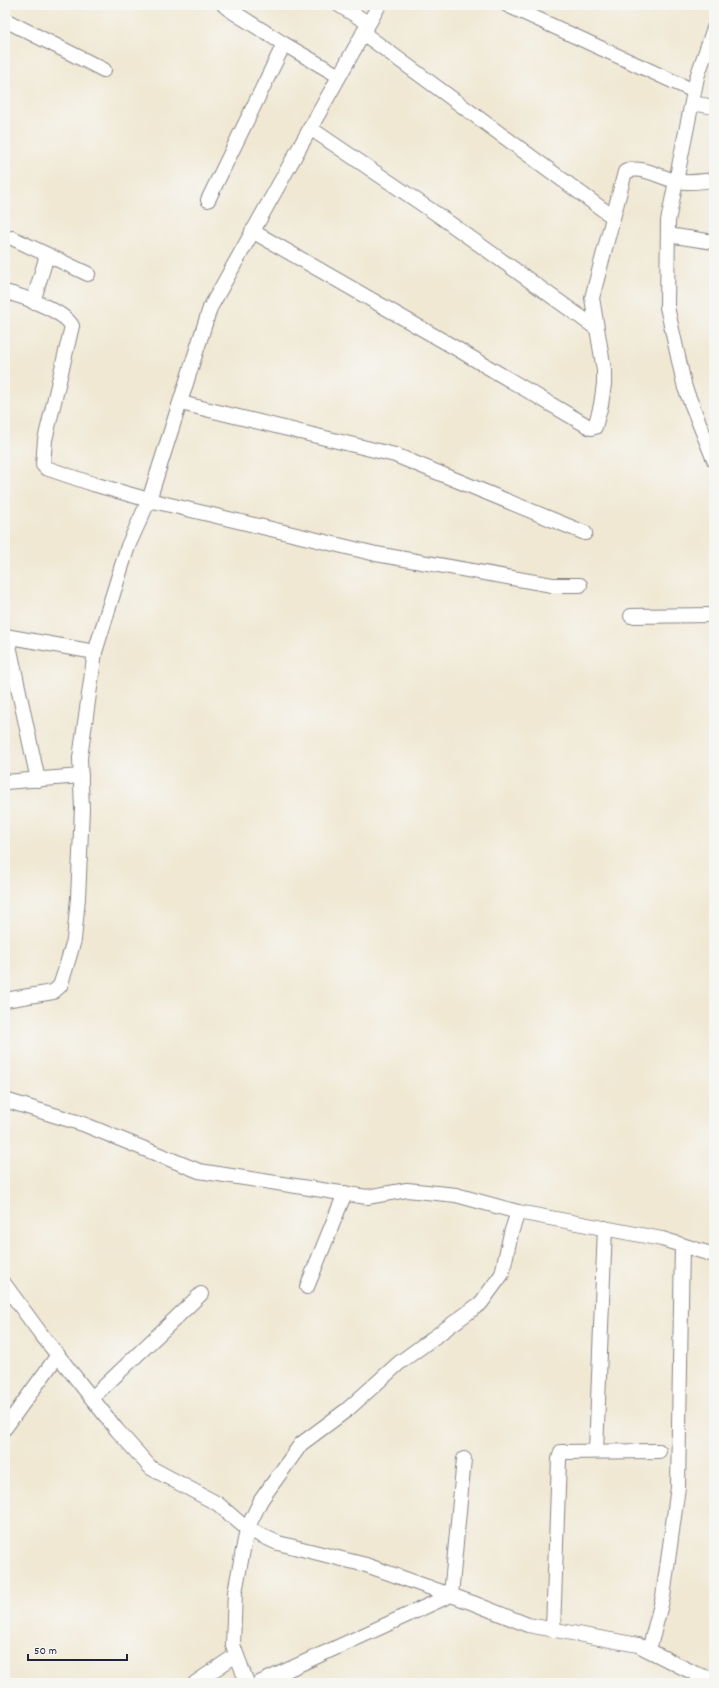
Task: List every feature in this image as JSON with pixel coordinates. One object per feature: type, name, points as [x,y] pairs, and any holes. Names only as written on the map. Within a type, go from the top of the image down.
[{"type":"street","points":[[224,5],[284,44],[339,76]]},
{"type":"street","points":[[339,5],[366,28],[613,217]]},
{"type":"street","points":[[5,1000],[13,1000],[53,992],[60,986],[74,940],[78,898],[82,809],[80,758],[95,652],[128,546],[149,500],[210,308],[379,5]]},
{"type":"street","points":[[507,5],[714,107]]},
{"type":"street","points":[[5,20],[104,70]]},
{"type":"street","points":[[714,28],[697,77],[668,221],[667,307],[685,388],[714,460]]},
{"type":"street","points":[[208,200],[284,44]]},
{"type":"street","points":[[310,128],[441,217],[596,328]]},
{"type":"street","points":[[252,231],[591,428],[594,427],[599,416],[604,384],[604,370],[592,298],[624,172],[633,170],[655,173],[676,181],[689,182],[714,180]]},
{"type":"street","points":[[668,235],[714,242]]},
{"type":"street","points":[[12,238],[88,274]]},
{"type":"street","points":[[33,302],[47,254]]},
{"type":"street","points":[[5,292],[33,302],[65,317],[72,326],[45,440],[43,465],[46,468],[93,484],[149,500],[376,554],[552,585],[580,586]]},
{"type":"street","points":[[181,403],[395,455],[585,533]]},
{"type":"street","points":[[631,616],[714,615]]},
{"type":"street","points":[[38,780],[6,636],[95,652]]},
{"type":"street","points":[[5,782],[81,776]]},
{"type":"street","points":[[5,1100],[83,1124],[199,1171],[367,1197],[407,1190],[456,1195],[518,1212],[662,1239],[714,1255]]},
{"type":"street","points":[[307,1287],[345,1193]]},
{"type":"street","points":[[247,1683],[233,1645],[234,1592],[247,1529],[261,1500],[301,1444],[348,1409],[399,1363],[440,1334],[481,1302],[502,1274],[511,1233],[518,1212]]},
{"type":"street","points":[[596,1451],[605,1228]]},
{"type":"street","points":[[648,1650],[663,1597],[678,1487],[682,1246]]},
{"type":"street","points":[[5,1285],[117,1430],[151,1468],[218,1504],[247,1529],[278,1543],[366,1565],[528,1625],[638,1645],[696,1674],[714,1680]]},
{"type":"street","points":[[92,1398],[201,1294]]},
{"type":"street","points":[[5,1428],[58,1355]]},
{"type":"street","points":[[553,1630],[559,1459],[561,1452],[659,1450]]},
{"type":"street","points":[[450,1595],[464,1459]]},
{"type":"street","points":[[259,1683],[450,1595]]},
{"type":"street","points":[[195,1683],[236,1655]]}]
